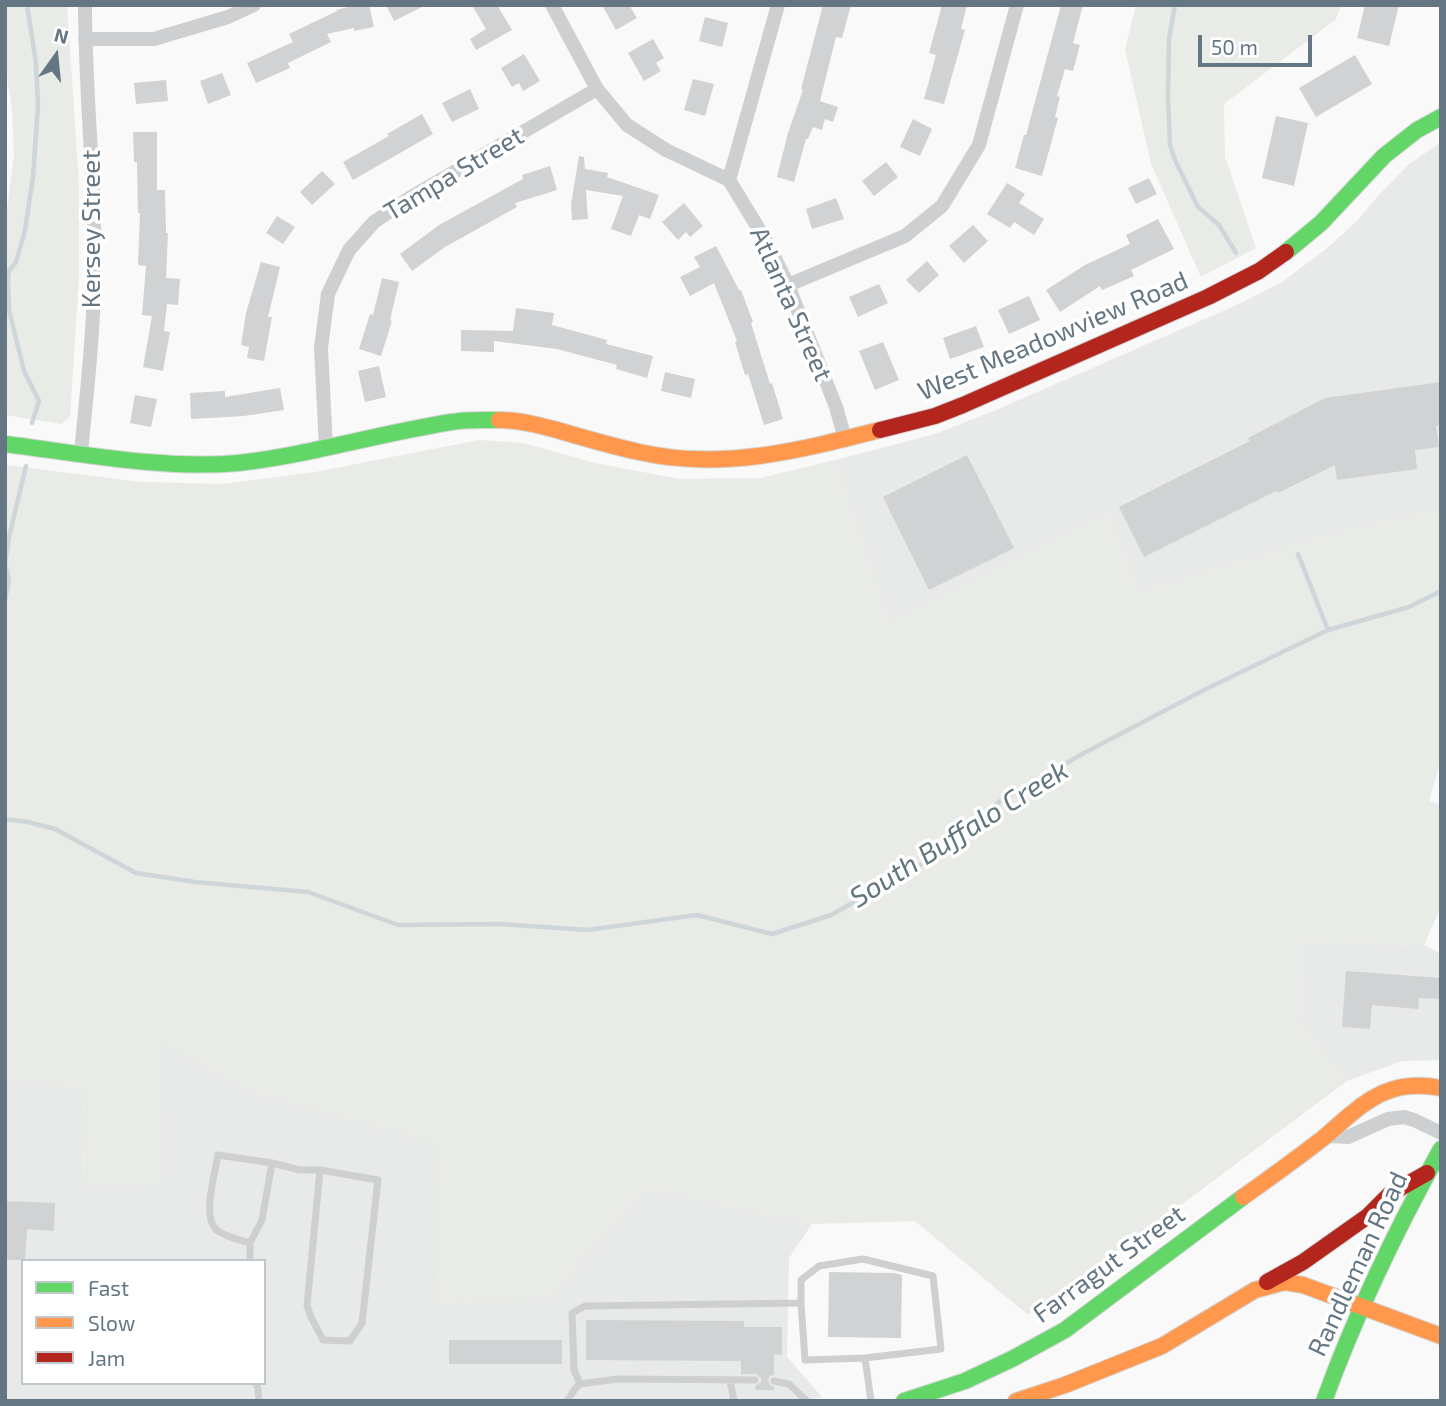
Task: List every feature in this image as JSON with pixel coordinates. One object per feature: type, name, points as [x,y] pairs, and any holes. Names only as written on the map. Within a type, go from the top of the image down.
[{"type":"main road","name":"West Meadowview Road","points":[[5,444],[141,461],[237,463],[326,448],[454,421],[508,420],[642,453],[690,459],[733,459],[780,454],[935,416],[1208,297],[1259,271],[1281,257],[1321,223],[1384,156],[1417,130],[1441,117]]},
{"type":"main road","name":"Farragut Street","points":[[904,1401],[965,1381],[1013,1359],[1065,1330],[1381,1092],[1412,1083],[1441,1088]]},
{"type":"main road","name":"Randleman Road","points":[[1324,1401],[1336,1365],[1363,1306],[1441,1149]]},
{"type":"main road","points":[[1016,1401],[1065,1385],[1163,1346],[1303,1262],[1368,1216],[1390,1194],[1427,1173]]},
{"type":"main road","points":[[1255,1290],[1285,1282],[1303,1285],[1441,1336]]},
{"type":"street","name":"Kersey Street","points":[[81,453],[94,289],[94,213],[85,5]]},
{"type":"street","points":[[85,39],[154,38],[228,17],[254,5]]},
{"type":"street","points":[[552,5],[597,89],[626,125],[666,150],[729,180],[778,5]]},
{"type":"street","points":[[788,285],[905,236],[942,206],[979,145],[1017,5]]},
{"type":"street","name":"Tampa Street","points":[[326,448],[321,348],[328,294],[349,250],[374,222],[411,197],[597,89]]},
{"type":"street","name":"Atlanta Street","points":[[729,180],[768,244],[788,285],[836,407],[845,439]]},
{"type":"street","name":"Farragut Street","points":[[1326,1136],[1348,1137],[1388,1119],[1404,1117],[1441,1133]]},
{"type":"lane","points":[[250,1243],[218,1231],[212,1225],[209,1213],[218,1156],[272,1163],[300,1170],[320,1170],[379,1180],[362,1323],[350,1341],[323,1340],[307,1306],[320,1170]]},
{"type":"lane","points":[[250,1259],[250,1243],[262,1220],[272,1163]]},
{"type":"lane","points":[[863,1259],[933,1276],[941,1349],[865,1358],[805,1360],[802,1303],[801,1280],[819,1266],[863,1259]]},
{"type":"lane","points":[[580,1384],[574,1370],[572,1314],[585,1306],[802,1303]]},
{"type":"lane","points":[[865,1358],[871,1401]]},
{"type":"lane","points":[[568,1401],[580,1384],[617,1379],[755,1380]]},
{"type":"lane","points":[[730,1381],[734,1401]]},
{"type":"lane","points":[[774,1381],[789,1384],[807,1401]]},
{"type":"shaded area","points":[[5,5],[67,5],[79,184],[79,276],[70,416],[62,424],[5,415],[5,225],[14,155],[12,109],[5,64]]},
{"type":"shaded area","points":[[1136,5],[1342,5],[1335,20],[1224,104],[1225,157],[1256,248],[1201,277],[1151,164],[1125,49]]},
{"type":"shaded area","points":[[1441,142],[1441,510],[1342,531],[1140,591],[1108,512],[890,620],[835,460],[935,434],[996,410],[1239,304],[1282,282],[1356,222],[1408,165]]},
{"type":"shaded area","points":[[479,440],[523,443],[595,463],[680,479],[760,478],[835,460],[890,619],[1108,512],[1140,591],[1342,531],[1441,510],[1441,759],[1429,801],[1441,805],[1441,907],[1424,945],[1303,942],[1302,1024],[1347,1081],[1028,1315],[915,1221],[812,1224],[645,1188],[551,1299],[439,1304],[435,1143],[252,1092],[164,1045],[163,1186],[83,1184],[85,1087],[5,1079],[5,465],[141,482],[222,484],[315,472]]},
{"type":"shaded area","points":[[1303,942],[1424,945],[1441,954],[1441,1060],[1402,1061],[1347,1081],[1302,1024]]},
{"type":"shaded area","points":[[163,1044],[252,1092],[436,1143],[439,1304],[551,1298],[645,1188],[812,1224],[789,1258],[787,1357],[822,1397],[799,1401],[5,1401],[5,1079],[85,1087],[83,1184],[163,1185]]},
{"type":"building","points":[[369,5],[374,27],[327,34],[331,42],[288,63],[290,68],[256,83],[247,63],[293,42],[289,34],[336,10]]},
{"type":"building","points":[[386,5],[426,5],[394,21]]},
{"type":"building","points":[[472,5],[497,5],[512,30],[476,50],[470,39],[486,29]]},
{"type":"building","points":[[602,5],[629,5],[637,18],[616,30]]},
{"type":"building","points":[[823,5],[851,5],[842,38],[836,37],[820,101],[838,107],[833,122],[825,119],[822,130],[813,127],[806,139],[794,182],[777,177],[803,90],[801,89]]},
{"type":"building","points":[[942,5],[967,5],[961,29],[965,30],[944,104],[924,99],[936,55],[929,53]]},
{"type":"building","points":[[1061,5],[1083,5],[1073,43],[1080,45],[1073,71],[1065,69],[1057,96],[1060,97],[1055,117],[1058,118],[1042,176],[1015,168]]},
{"type":"building","points":[[1365,5],[1399,5],[1389,46],[1357,38]]},
{"type":"building","points":[[705,17],[728,23],[722,47],[699,41]]},
{"type":"building","points":[[653,39],[664,58],[656,63],[661,71],[644,81],[628,53]]},
{"type":"building","points":[[524,54],[540,81],[523,91],[519,83],[512,87],[501,68]]},
{"type":"building","points":[[1355,55],[1372,84],[1316,117],[1299,88]]},
{"type":"building","points":[[222,73],[231,95],[208,104],[200,81]]},
{"type":"building","points":[[693,79],[714,84],[705,116],[684,110]]},
{"type":"building","points":[[166,80],[168,101],[136,104],[134,83]]},
{"type":"building","points":[[470,89],[479,109],[452,122],[442,103]]},
{"type":"building","points":[[422,114],[433,134],[353,180],[343,162]]},
{"type":"building","points":[[1276,116],[1308,123],[1294,186],[1262,178]]},
{"type":"building","points":[[913,119],[932,129],[920,156],[900,147]]},
{"type":"building","points":[[133,132],[157,132],[157,190],[165,190],[168,233],[166,278],[180,279],[178,305],[167,304],[164,331],[170,332],[163,371],[143,367],[152,316],[142,315],[146,266],[138,265],[140,213]]},
{"type":"building","points":[[579,156],[584,157],[585,169],[608,173],[607,177],[659,195],[650,219],[639,215],[631,236],[611,229],[623,196],[586,190],[588,219],[572,220],[571,204]]},
{"type":"building","points":[[886,162],[898,177],[874,196],[862,181]]},
{"type":"building","points":[[550,166],[557,190],[515,203],[517,207],[445,247],[412,271],[400,254],[439,225],[523,179],[522,175]]},
{"type":"building","points":[[322,171],[335,184],[312,205],[300,192]]},
{"type":"building","points":[[1149,178],[1157,194],[1136,204],[1128,188]]},
{"type":"building","points":[[1007,183],[1025,194],[1019,203],[1044,219],[1034,235],[1014,222],[1010,228],[987,214]]},
{"type":"building","points":[[836,198],[844,219],[812,229],[806,209]]},
{"type":"building","points":[[684,203],[703,226],[690,237],[686,232],[678,240],[662,222]]},
{"type":"building","points":[[277,216],[295,227],[283,244],[266,233]]},
{"type":"building","points":[[1158,219],[1174,249],[1131,270],[1134,276],[1102,290],[1100,286],[1060,312],[1046,290],[1085,265],[1130,244],[1126,235]]},
{"type":"building","points":[[973,225],[988,241],[964,263],[949,246]]},
{"type":"building","points":[[716,246],[741,290],[783,419],[764,425],[748,374],[745,375],[735,342],[737,341],[714,283],[690,296],[680,277],[700,267],[694,257]]},
{"type":"building","points":[[927,261],[939,275],[919,293],[906,280]]},
{"type":"building","points":[[261,262],[280,267],[268,317],[272,317],[264,361],[247,358],[249,347],[241,345],[246,313]]},
{"type":"building","points":[[382,278],[399,282],[390,320],[392,321],[381,356],[359,349],[370,314],[373,315]]},
{"type":"building","points":[[879,284],[888,303],[858,317],[849,297]]},
{"type":"building","points":[[1029,296],[1040,320],[1009,334],[998,310]]},
{"type":"building","points":[[516,308],[554,313],[552,325],[607,340],[606,344],[653,356],[647,378],[616,369],[617,365],[557,349],[494,341],[494,352],[461,351],[461,330],[513,331]]},
{"type":"building","points":[[976,326],[984,347],[950,359],[943,338]]},
{"type":"building","points":[[883,342],[899,380],[875,390],[859,351]]},
{"type":"building","points":[[379,366],[386,397],[365,402],[358,371]]},
{"type":"building","points":[[665,372],[695,379],[691,398],[661,391]]},
{"type":"building","points":[[1441,382],[1441,425],[1436,426],[1439,447],[1415,450],[1417,469],[1337,480],[1335,465],[1278,493],[1276,491],[1144,557],[1119,507],[1250,441],[1248,438],[1325,398]]},
{"type":"building","points":[[280,388],[284,410],[244,416],[191,419],[190,393],[225,391],[225,397]]},
{"type":"building","points":[[135,395],[157,399],[151,427],[130,423]]},
{"type":"building","points":[[967,455],[1014,548],[929,590],[883,497]]},
{"type":"building","points":[[1346,971],[1441,978],[1441,999],[1419,998],[1418,1009],[1372,1005],[1370,1029],[1342,1027]]},
{"type":"building","points":[[5,1201],[55,1203],[54,1231],[27,1229],[25,1259],[5,1260]]},
{"type":"building","points":[[829,1272],[902,1275],[901,1338],[828,1337]]},
{"type":"building","points":[[586,1320],[744,1321],[744,1327],[782,1327],[782,1355],[774,1354],[774,1375],[768,1380],[774,1390],[755,1390],[761,1378],[756,1374],[741,1374],[741,1361],[586,1360]]},
{"type":"building","points":[[449,1340],[562,1340],[562,1364],[449,1364]]},
{"type":"waterway","points":[[27,5],[36,63],[38,105],[33,177],[25,230],[16,262],[9,271],[8,278],[9,310],[24,371],[39,401],[32,423]]},
{"type":"waterway","points":[[1175,5],[1169,39],[1170,145],[1198,207],[1219,225],[1236,253]]},
{"type":"waterway","points":[[5,563],[26,466]]},
{"type":"waterway","points":[[1298,554],[1328,630]]},
{"type":"waterway","points":[[5,564],[9,579],[5,600]]},
{"type":"waterway","name":"South Buffalo Creek","points":[[5,819],[55,829],[136,873],[195,882],[308,892],[398,925],[500,924],[587,930],[697,915],[772,934],[831,915],[925,862],[1003,799],[1204,690],[1328,630],[1409,607],[1441,591]]},
{"type":"traffic: fast","points":[[1286,252],[1321,223],[1384,156],[1417,130],[1441,117]]},
{"type":"traffic: fast","points":[[5,444],[122,460],[210,465],[292,455],[458,421],[499,420]]},
{"type":"traffic: fast","points":[[1324,1401],[1378,1273],[1441,1149]]},
{"type":"traffic: fast","points":[[904,1401],[965,1381],[1065,1330],[1243,1197]]},
{"type":"traffic: slow","points":[[499,420],[536,425],[639,452],[700,459],[761,456],[880,430]]},
{"type":"traffic: slow","points":[[1243,1197],[1326,1136],[1361,1106],[1382,1093],[1415,1086],[1441,1088]]},
{"type":"traffic: slow","points":[[1016,1401],[1065,1385],[1162,1346],[1255,1290],[1285,1282],[1303,1285],[1441,1336]]},
{"type":"traffic: jam","points":[[880,430],[935,416],[963,405],[1208,297],[1259,271],[1286,252]]},
{"type":"traffic: jam","points":[[1267,1282],[1303,1262],[1368,1216],[1390,1194],[1427,1173]]}]
